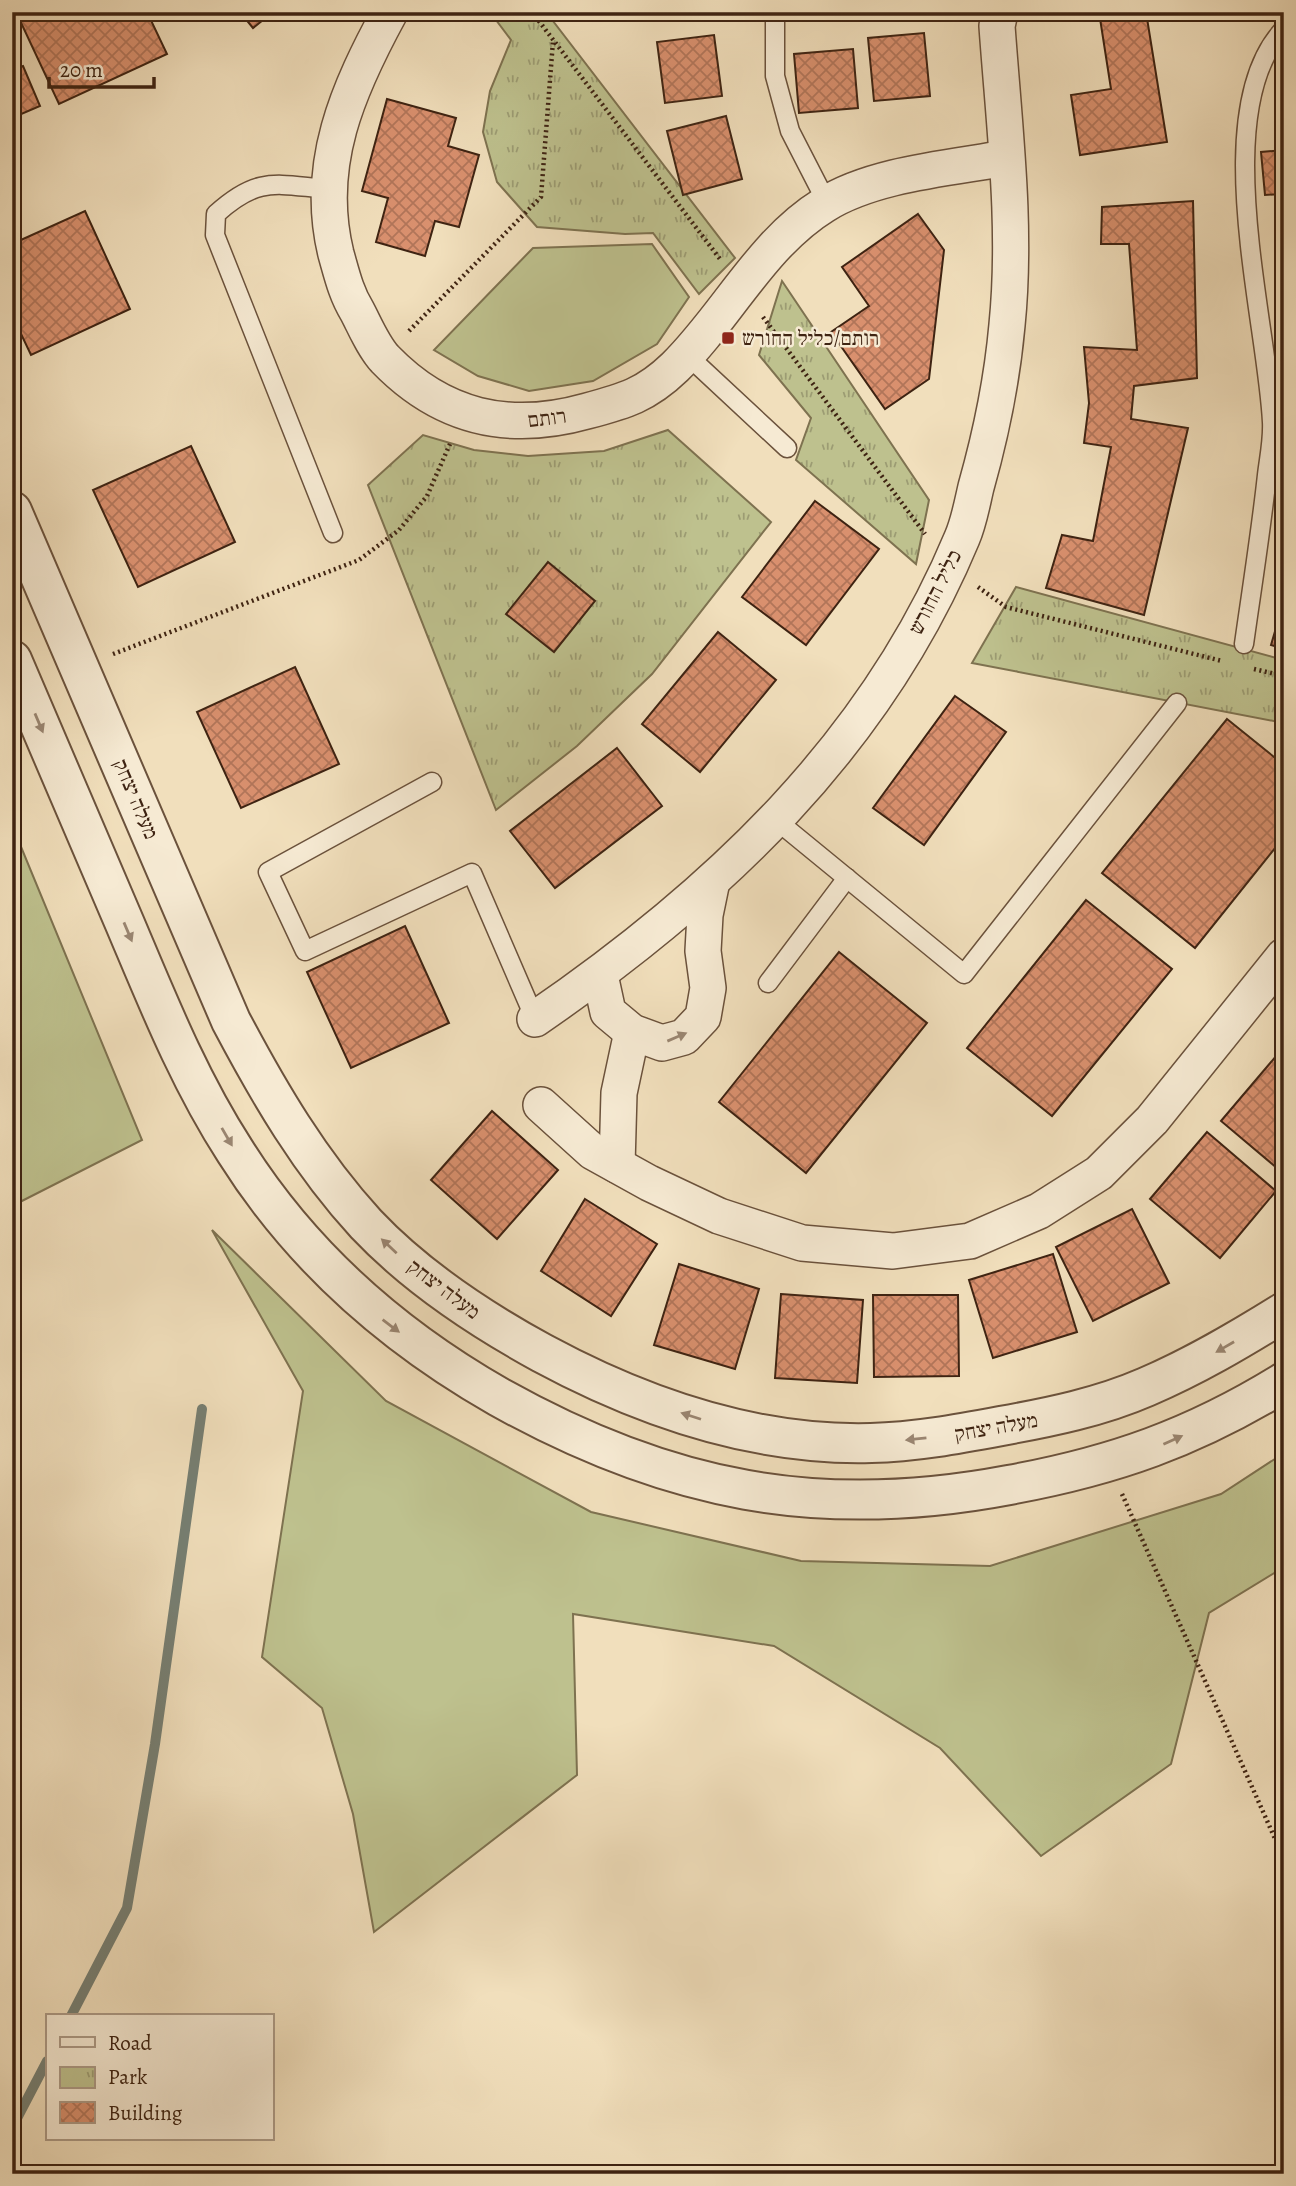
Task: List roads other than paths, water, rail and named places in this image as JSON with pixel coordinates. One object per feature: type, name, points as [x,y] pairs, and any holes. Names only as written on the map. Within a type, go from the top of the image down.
[{"type":"street","name":"רותם","points":[[390,12],[353,83],[331,156],[330,226],[346,293],[383,357],[424,391],[478,417],[531,423],[636,398],[675,367],[793,226],[827,203],[869,186],[1006,158]]},
{"type":"street","name":"כליל החורש","points":[[535,1019],[600,975],[670,920],[801,795],[866,710],[925,616],[949,566],[963,535],[994,422],[1007,324],[1009,209],[997,26],[1000,12]]},
{"type":"street","name":"מעלה יצחק","points":[[12,511],[231,1021],[286,1120],[327,1177],[367,1224],[418,1273],[467,1309],[562,1364],[642,1400],[755,1432],[814,1441],[869,1443],[913,1440],[1034,1420],[1091,1407],[1144,1388],[1197,1364],[1284,1312]]},
{"type":"street","points":[[12,660],[177,1046],[236,1153],[279,1214],[323,1265],[380,1318],[434,1358],[547,1424],[608,1451],[684,1476],[744,1491],[809,1500],[919,1499],[970,1493],[1109,1464],[1213,1422],[1284,1382]]},
{"type":"street","points":[[600,975],[608,1012],[632,1032],[662,1043],[684,1037],[703,1017],[708,988],[703,951],[712,881]]},
{"type":"street","points":[[541,1105],[593,1152],[617,1165],[719,1216],[802,1243],[892,1251],[970,1241],[1039,1211],[1099,1173],[1152,1120],[1284,956]]},
{"type":"street","points":[[617,1165],[620,1093],[632,1032]]},
{"type":"lane","points":[[775,12],[775,76],[790,131],[827,203]]},
{"type":"lane","points":[[1244,643],[1272,425],[1245,189],[1246,129],[1252,85],[1275,38],[1284,29]]},
{"type":"lane","points":[[330,189],[265,184],[240,192],[216,214],[215,235],[333,533]]},
{"type":"lane","points":[[686,354],[787,448]]},
{"type":"lane","points":[[776,820],[964,974],[1177,703]]},
{"type":"lane","points":[[432,782],[268,872],[304,951],[472,873],[535,1019]]},
{"type":"lane","points":[[768,983],[847,878]]},
{"type":"waterway","points":[[72,2014],[127,1908],[155,1744],[202,1409]]},
{"type":"waterway","points":[[12,2128],[46,2063]]},
{"type":"place","name":"רותם/כליל החורש","points":[[728,338]]}]
